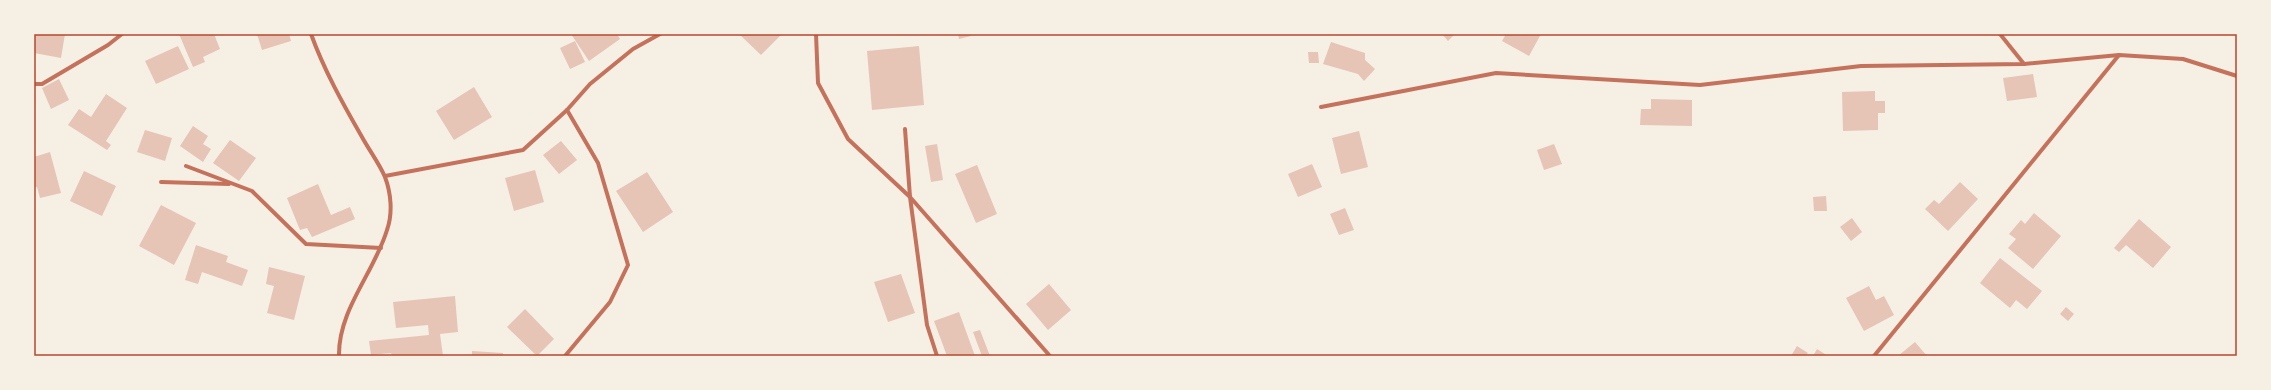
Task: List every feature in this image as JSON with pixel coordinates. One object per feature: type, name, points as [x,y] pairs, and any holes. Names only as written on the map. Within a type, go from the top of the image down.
[{"type":"street","points":[[34,84],[42,84],[108,45],[122,34]]},
{"type":"street","points":[[311,34],[317,51],[355,124],[385,176],[390,193],[391,210],[388,229],[381,248],[344,321],[339,340],[339,356]]},
{"type":"street","points":[[385,176],[523,150],[567,110],[590,84],[633,49],[660,34]]},
{"type":"street","points":[[816,34],[818,83],[848,139],[910,197],[1050,356]]},
{"type":"street","points":[[2000,34],[2024,64]]},
{"type":"street","points":[[1874,356],[2120,55]]},
{"type":"street","points":[[1321,107],[1496,73],[1700,85],[1861,66],[2024,64],[2120,55],[2183,59],[2237,76]]},
{"type":"street","points":[[565,356],[610,302],[628,265],[598,163],[567,110]]},
{"type":"street","points":[[905,129],[910,197],[927,325],[937,356]]},
{"type":"street","points":[[186,166],[252,191],[306,244],[381,248]]},
{"type":"street","points":[[161,182],[234,184]]},
{"type":"building","points":[[34,34],[65,34],[61,58],[34,53]]},
{"type":"building","points":[[179,34],[214,34],[220,49],[203,57],[205,62],[193,67]]},
{"type":"building","points":[[257,34],[289,34],[291,41],[262,50]]},
{"type":"building","points":[[571,34],[617,34],[620,39],[589,61]]},
{"type":"building","points":[[739,34],[782,34],[761,55]]},
{"type":"building","points":[[958,34],[971,34],[971,36],[959,39]]},
{"type":"building","points":[[1442,34],[1455,34],[1448,41]]},
{"type":"building","points":[[1506,34],[1541,34],[1529,56],[1502,41]]},
{"type":"building","points":[[575,41],[585,62],[570,69],[560,48]]},
{"type":"building","points":[[1331,42],[1365,53],[1365,60],[1375,69],[1364,81],[1358,74],[1323,64]]},
{"type":"building","points":[[178,46],[189,69],[156,84],[145,61]]},
{"type":"building","points":[[919,46],[924,105],[872,110],[867,51]]},
{"type":"building","points":[[1308,52],[1318,52],[1319,63],[1309,63]]},
{"type":"building","points":[[2033,74],[2037,97],[2007,101],[2003,78]]},
{"type":"building","points":[[59,79],[69,100],[51,109],[42,88]]},
{"type":"building","points":[[474,87],[492,117],[454,140],[436,111]]},
{"type":"building","points":[[1875,91],[1875,101],[1885,101],[1885,113],[1878,113],[1878,130],[1843,131],[1842,92]]},
{"type":"building","points":[[106,94],[127,108],[106,141],[111,145],[107,150],[68,125],[79,109],[91,117]]},
{"type":"building","points":[[1651,99],[1692,100],[1692,126],[1640,125],[1641,109],[1651,109]]},
{"type":"building","points":[[193,126],[208,136],[203,144],[211,149],[203,162],[180,146]]},
{"type":"building","points":[[145,130],[172,138],[165,161],[137,152]]},
{"type":"building","points":[[1359,131],[1368,167],[1341,174],[1332,138]]},
{"type":"building","points":[[230,140],[256,158],[239,181],[213,163]]},
{"type":"building","points":[[561,141],[577,160],[559,174],[543,155]]},
{"type":"building","points":[[937,144],[943,180],[931,182],[925,146]]},
{"type":"building","points":[[1554,144],[1562,164],[1544,170],[1537,150]]},
{"type":"building","points":[[50,152],[61,193],[40,198],[37,187],[34,187],[34,157]]},
{"type":"building","points":[[1312,164],[1322,187],[1298,197],[1288,174]]},
{"type":"building","points":[[977,165],[997,214],[976,223],[955,174]]},
{"type":"building","points":[[535,170],[544,202],[514,211],[505,178]]},
{"type":"building","points":[[84,171],[116,186],[102,216],[70,201]]},
{"type":"building","points":[[647,172],[673,212],[643,232],[616,191]]},
{"type":"building","points":[[1960,182],[1978,199],[1948,231],[1925,209],[1934,200],[1939,204]]},
{"type":"building","points":[[318,184],[331,215],[350,207],[355,219],[312,237],[307,228],[300,230],[287,198]]},
{"type":"building","points":[[1826,196],[1827,211],[1814,211],[1813,197]]},
{"type":"building","points":[[161,205],[196,223],[174,265],[139,246]]},
{"type":"building","points":[[1345,208],[1354,230],[1339,235],[1330,214]]},
{"type":"building","points":[[2034,213],[2061,236],[2033,269],[2008,248],[2016,239],[2009,234],[2021,220],[2025,224]]},
{"type":"building","points":[[1852,218],[1862,232],[1851,241],[1840,227]]},
{"type":"building","points":[[2139,219],[2171,247],[2153,268],[2126,245],[2119,252],[2114,248]]},
{"type":"building","points":[[196,245],[228,256],[226,262],[248,270],[242,286],[202,272],[198,284],[185,280]]},
{"type":"building","points":[[2000,258],[2042,291],[2027,309],[2016,300],[2010,308],[1980,283]]},
{"type":"building","points":[[269,267],[305,276],[294,320],[267,313],[274,286],[266,284]]},
{"type":"building","points":[[901,274],[915,313],[888,322],[874,282]]},
{"type":"building","points":[[1049,284],[1071,310],[1048,330],[1026,304]]},
{"type":"building","points":[[1869,286],[1876,300],[1884,296],[1894,315],[1864,331],[1846,298]]},
{"type":"building","points":[[455,296],[458,332],[440,334],[443,356],[392,356],[391,353],[371,355],[369,341],[429,335],[428,325],[396,328],[393,302]]},
{"type":"building","points":[[2066,307],[2074,314],[2068,321],[2060,314]]},
{"type":"building","points":[[525,309],[554,339],[537,356],[507,327]]},
{"type":"building","points":[[959,312],[975,356],[947,356],[934,321]]},
{"type":"building","points":[[980,330],[990,356],[982,356],[973,332]]},
{"type":"building","points":[[1915,342],[1927,356],[1898,356]]},
{"type":"building","points":[[1797,346],[1808,353],[1805,356],[1791,356]]},
{"type":"building","points":[[1817,349],[1828,356],[1813,356]]},
{"type":"building","points":[[472,351],[503,353],[503,356],[472,356]]}]
